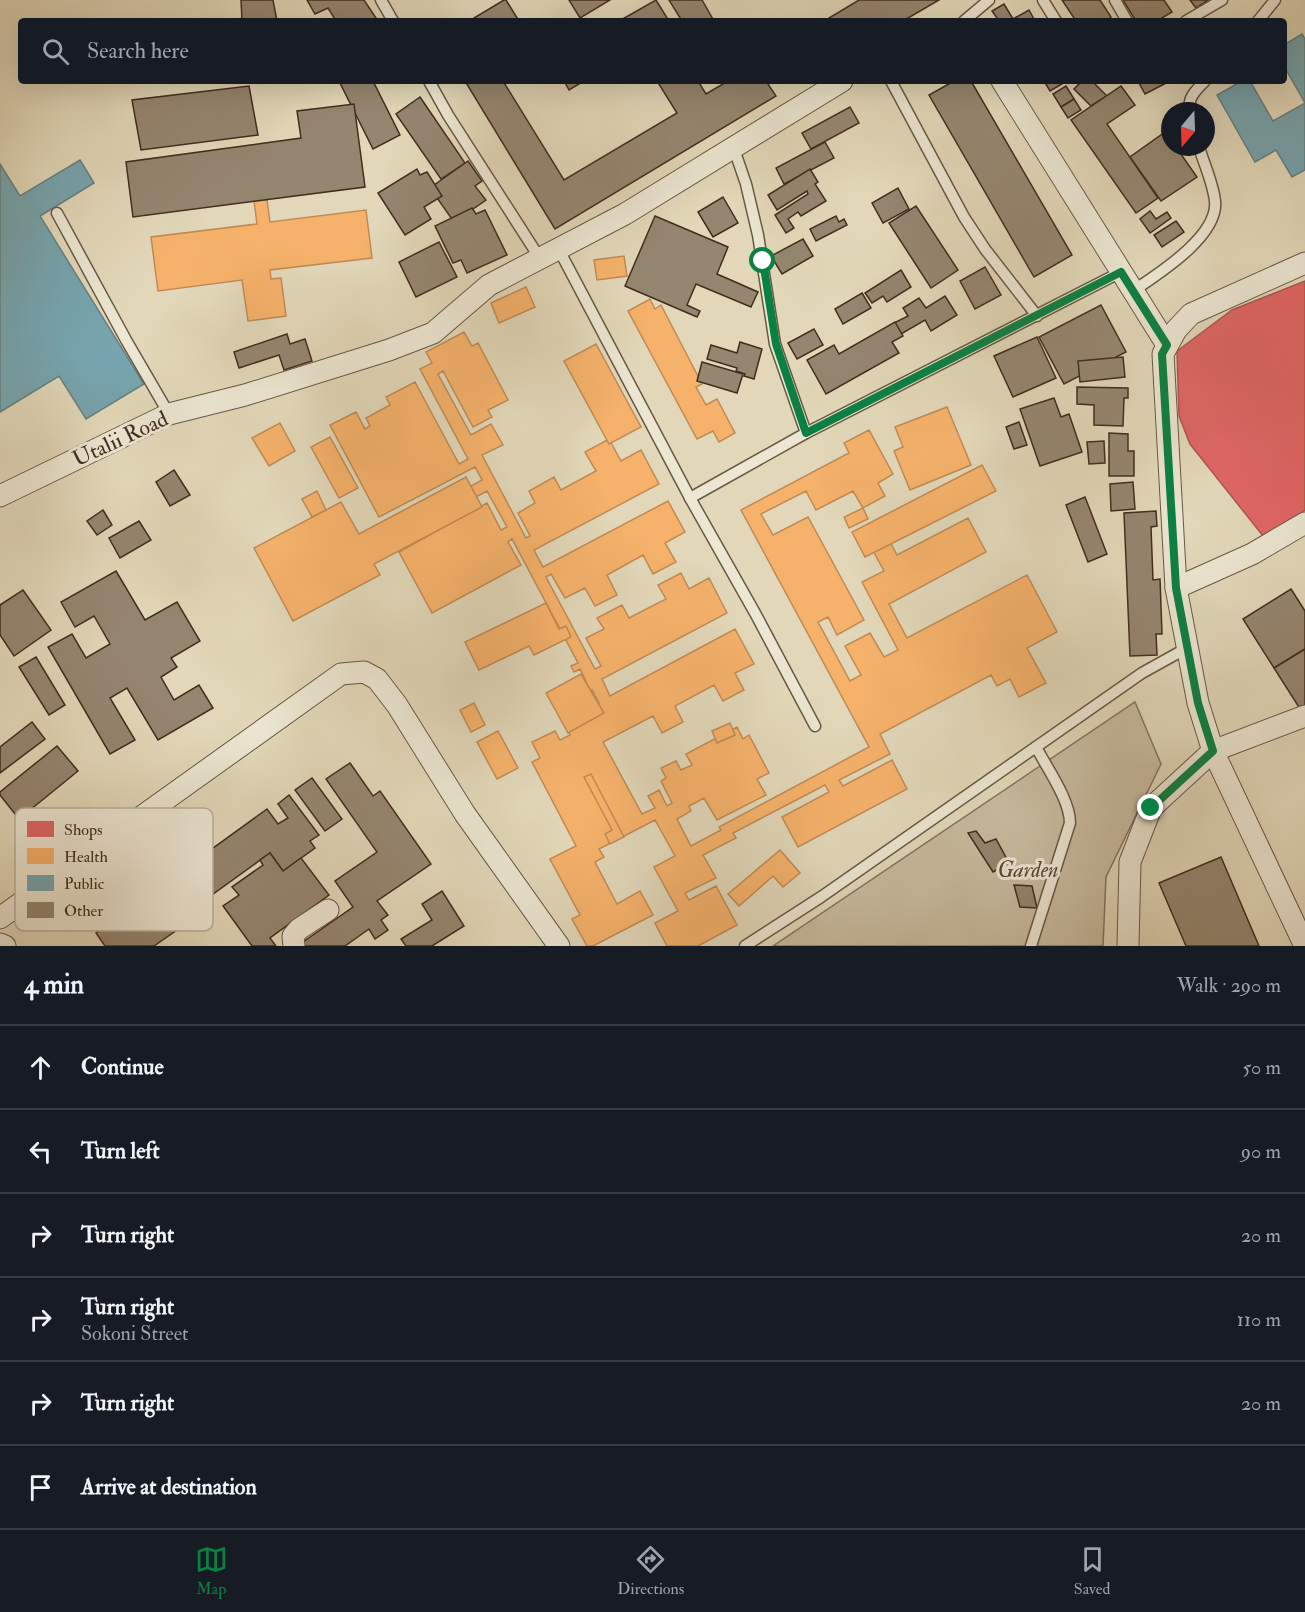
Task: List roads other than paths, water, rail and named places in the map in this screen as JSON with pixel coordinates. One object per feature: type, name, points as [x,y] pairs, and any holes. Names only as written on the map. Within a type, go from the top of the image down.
[{"type":"street","name":"Utalii Road","points":[[0,496],[169,414],[245,395],[389,350],[433,333],[489,285],[625,214],[837,84]]},
{"type":"street","points":[[1004,84],[1167,345]]},
{"type":"street","points":[[1305,263],[1191,314],[1176,330],[1162,354],[1176,588],[1198,703],[1213,751],[1305,946]]},
{"type":"street","points":[[1176,588],[1252,554],[1305,523]]},
{"type":"street","points":[[147,808],[341,674],[364,672],[377,679],[396,705],[465,814],[559,946]]},
{"type":"street","points":[[1128,946],[1130,862],[1151,808],[1213,751],[1305,716]]},
{"type":"street","points":[[294,946],[293,936],[299,929],[328,910]]},
{"type":"street","points":[[0,944],[5,946]]},
{"type":"lane","points":[[381,0],[391,18]]},
{"type":"lane","points":[[968,18],[989,0]]},
{"type":"lane","points":[[1043,0],[1054,18]]},
{"type":"lane","points":[[1115,0],[1124,18]]},
{"type":"lane","points":[[1191,18],[1222,0]]},
{"type":"lane","points":[[1260,18],[1275,0]]},
{"type":"lane","points":[[431,84],[448,115],[549,252],[690,498],[815,726]]},
{"type":"lane","points":[[893,84],[964,217],[985,249],[1037,316]]},
{"type":"lane","points":[[1189,102],[1193,93],[1202,84]]},
{"type":"lane","points":[[734,149],[746,184],[760,243],[776,344],[806,433]]},
{"type":"lane","points":[[1133,291],[1166,269],[1190,247],[1212,220],[1215,202],[1202,156]]},
{"type":"lane","points":[[57,213],[169,414]]},
{"type":"lane","points":[[690,498],[806,433],[1121,272]]},
{"type":"lane","points":[[745,946],[821,897],[1142,673],[1187,648]]},
{"type":"lane","points":[[1031,946],[1070,823],[1070,815],[1064,799],[1036,747]]},
{"type":"park label","name":"Garden","points":[[1028,869]]}]
